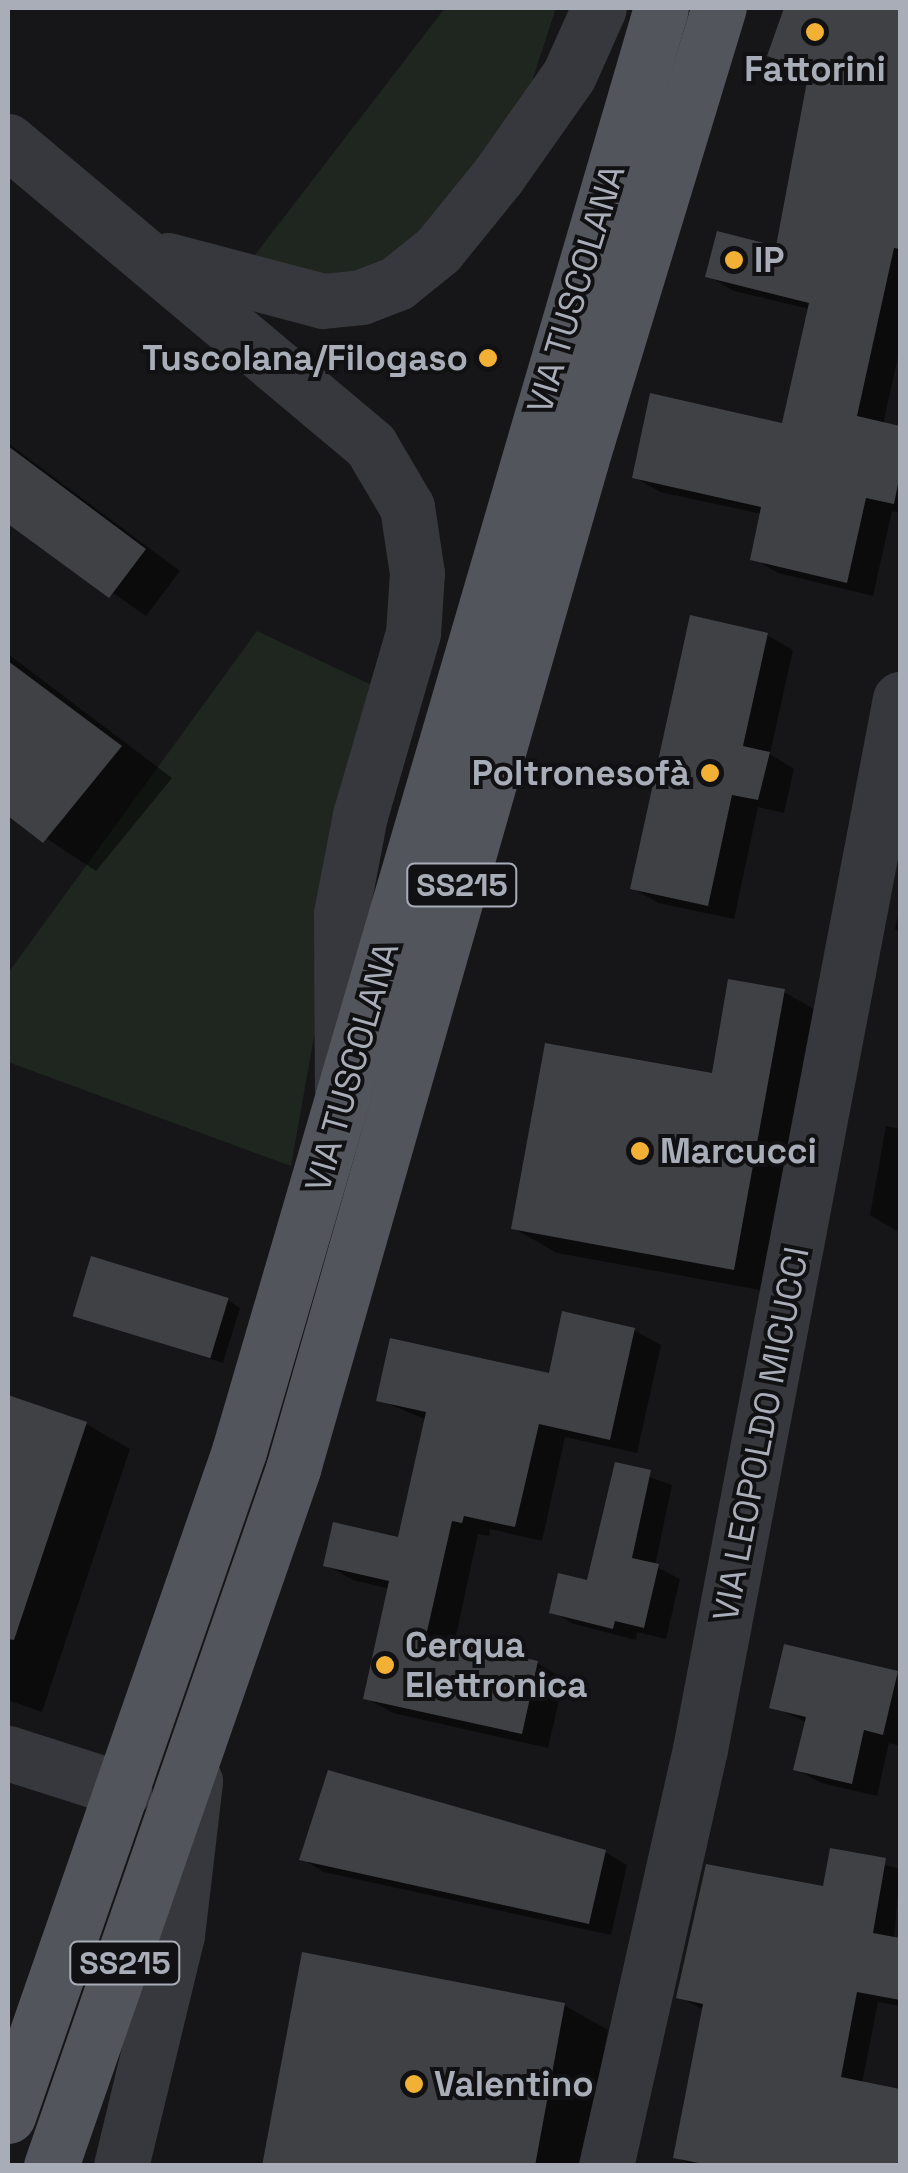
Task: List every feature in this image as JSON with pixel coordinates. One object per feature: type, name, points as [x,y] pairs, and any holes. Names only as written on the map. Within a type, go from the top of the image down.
[{"type":"main road","name":"VIA TUSCOLANA","points":[[8,2116],[239,1451],[660,8]]},
{"type":"main road","name":"VIA TUSCOLANA","points":[[51,2166],[197,1760],[383,1170],[581,461],[719,8]]},
{"type":"street","points":[[146,252],[301,299],[362,298],[397,283],[438,250],[498,176],[569,75],[599,8]]},
{"type":"street","points":[[8,141],[146,252],[371,446],[401,491],[411,522],[413,633],[360,814],[341,914],[343,1097]]},
{"type":"street","name":"VIA LEOPOLDO MICUCCI","points":[[606,2166],[700,1749],[900,699]]},
{"type":"street","points":[[8,1753],[124,1790]]},
{"type":"street","name":"VIA TUSCOLANA","points":[[121,2166],[177,1935],[197,1760]]},
{"type":"shaded area","points":[[445,8],[556,8],[530,87],[469,178],[399,260],[326,280],[251,260]]},
{"type":"shaded area","points":[[257,631],[376,687],[291,1166],[8,1062],[8,973]]},
{"type":"building","points":[[784,8],[900,8],[900,249],[894,248],[857,416],[900,426],[900,474],[894,504],[866,498],[847,583],[750,560],[761,507],[632,478],[650,393],[782,423],[809,303],[705,277],[717,231],[776,246],[809,71],[767,56]]},
{"type":"building","points":[[8,446],[146,549],[109,598],[8,524]]},
{"type":"building","name":"Poltronesofà","points":[[690,615],[768,633],[743,746],[770,752],[758,800],[732,795],[708,906],[630,889]]},
{"type":"building","points":[[8,661],[122,746],[43,843],[8,816]]},
{"type":"building","name":"Marcucci","points":[[728,979],[785,989],[734,1270],[511,1229],[545,1043],[712,1073]]},
{"type":"building","points":[[91,1256],[229,1298],[210,1358],[73,1316]]},
{"type":"building","points":[[562,1311],[635,1328],[610,1440],[539,1424],[515,1527],[464,1516],[462,1523],[452,1521],[426,1636],[538,1661],[522,1734],[363,1699],[389,1581],[323,1566],[333,1522],[398,1537],[426,1412],[376,1401],[390,1338],[549,1373]]},
{"type":"building","points":[[8,1395],[87,1422],[14,1640],[8,1639]]},
{"type":"building","points":[[615,1462],[651,1470],[632,1558],[659,1564],[644,1628],[615,1621],[613,1629],[549,1613],[558,1573],[587,1580]]},
{"type":"building","points":[[784,1644],[898,1671],[883,1735],[864,1730],[852,1784],[793,1770],[806,1717],[769,1708]]},
{"type":"building","points":[[328,1770],[606,1850],[589,1924],[299,1860]]},
{"type":"building","points":[[830,1848],[886,1858],[873,1933],[900,1938],[900,2000],[857,1992],[841,2077],[900,2089],[900,2166],[714,2166],[673,2158],[703,2004],[676,1998],[706,1864],[823,1886]]},
{"type":"building","name":"Valentino","points":[[302,1952],[565,2003],[535,2166],[262,2166]]},
{"type":"place","name":"Fattorini","points":[[815,32]]},
{"type":"place","name":"IP","points":[[734,260]]},
{"type":"place","name":"Tuscolana/Filogaso","points":[[488,358]]},
{"type":"place","name":"Poltronesofà","points":[[710,773]]},
{"type":"place","name":"Marcucci","points":[[640,1151]]},
{"type":"place","name":"Cerqua Elettronica","points":[[385,1665]]},
{"type":"place","name":"Valentino","points":[[414,2084]]}]
